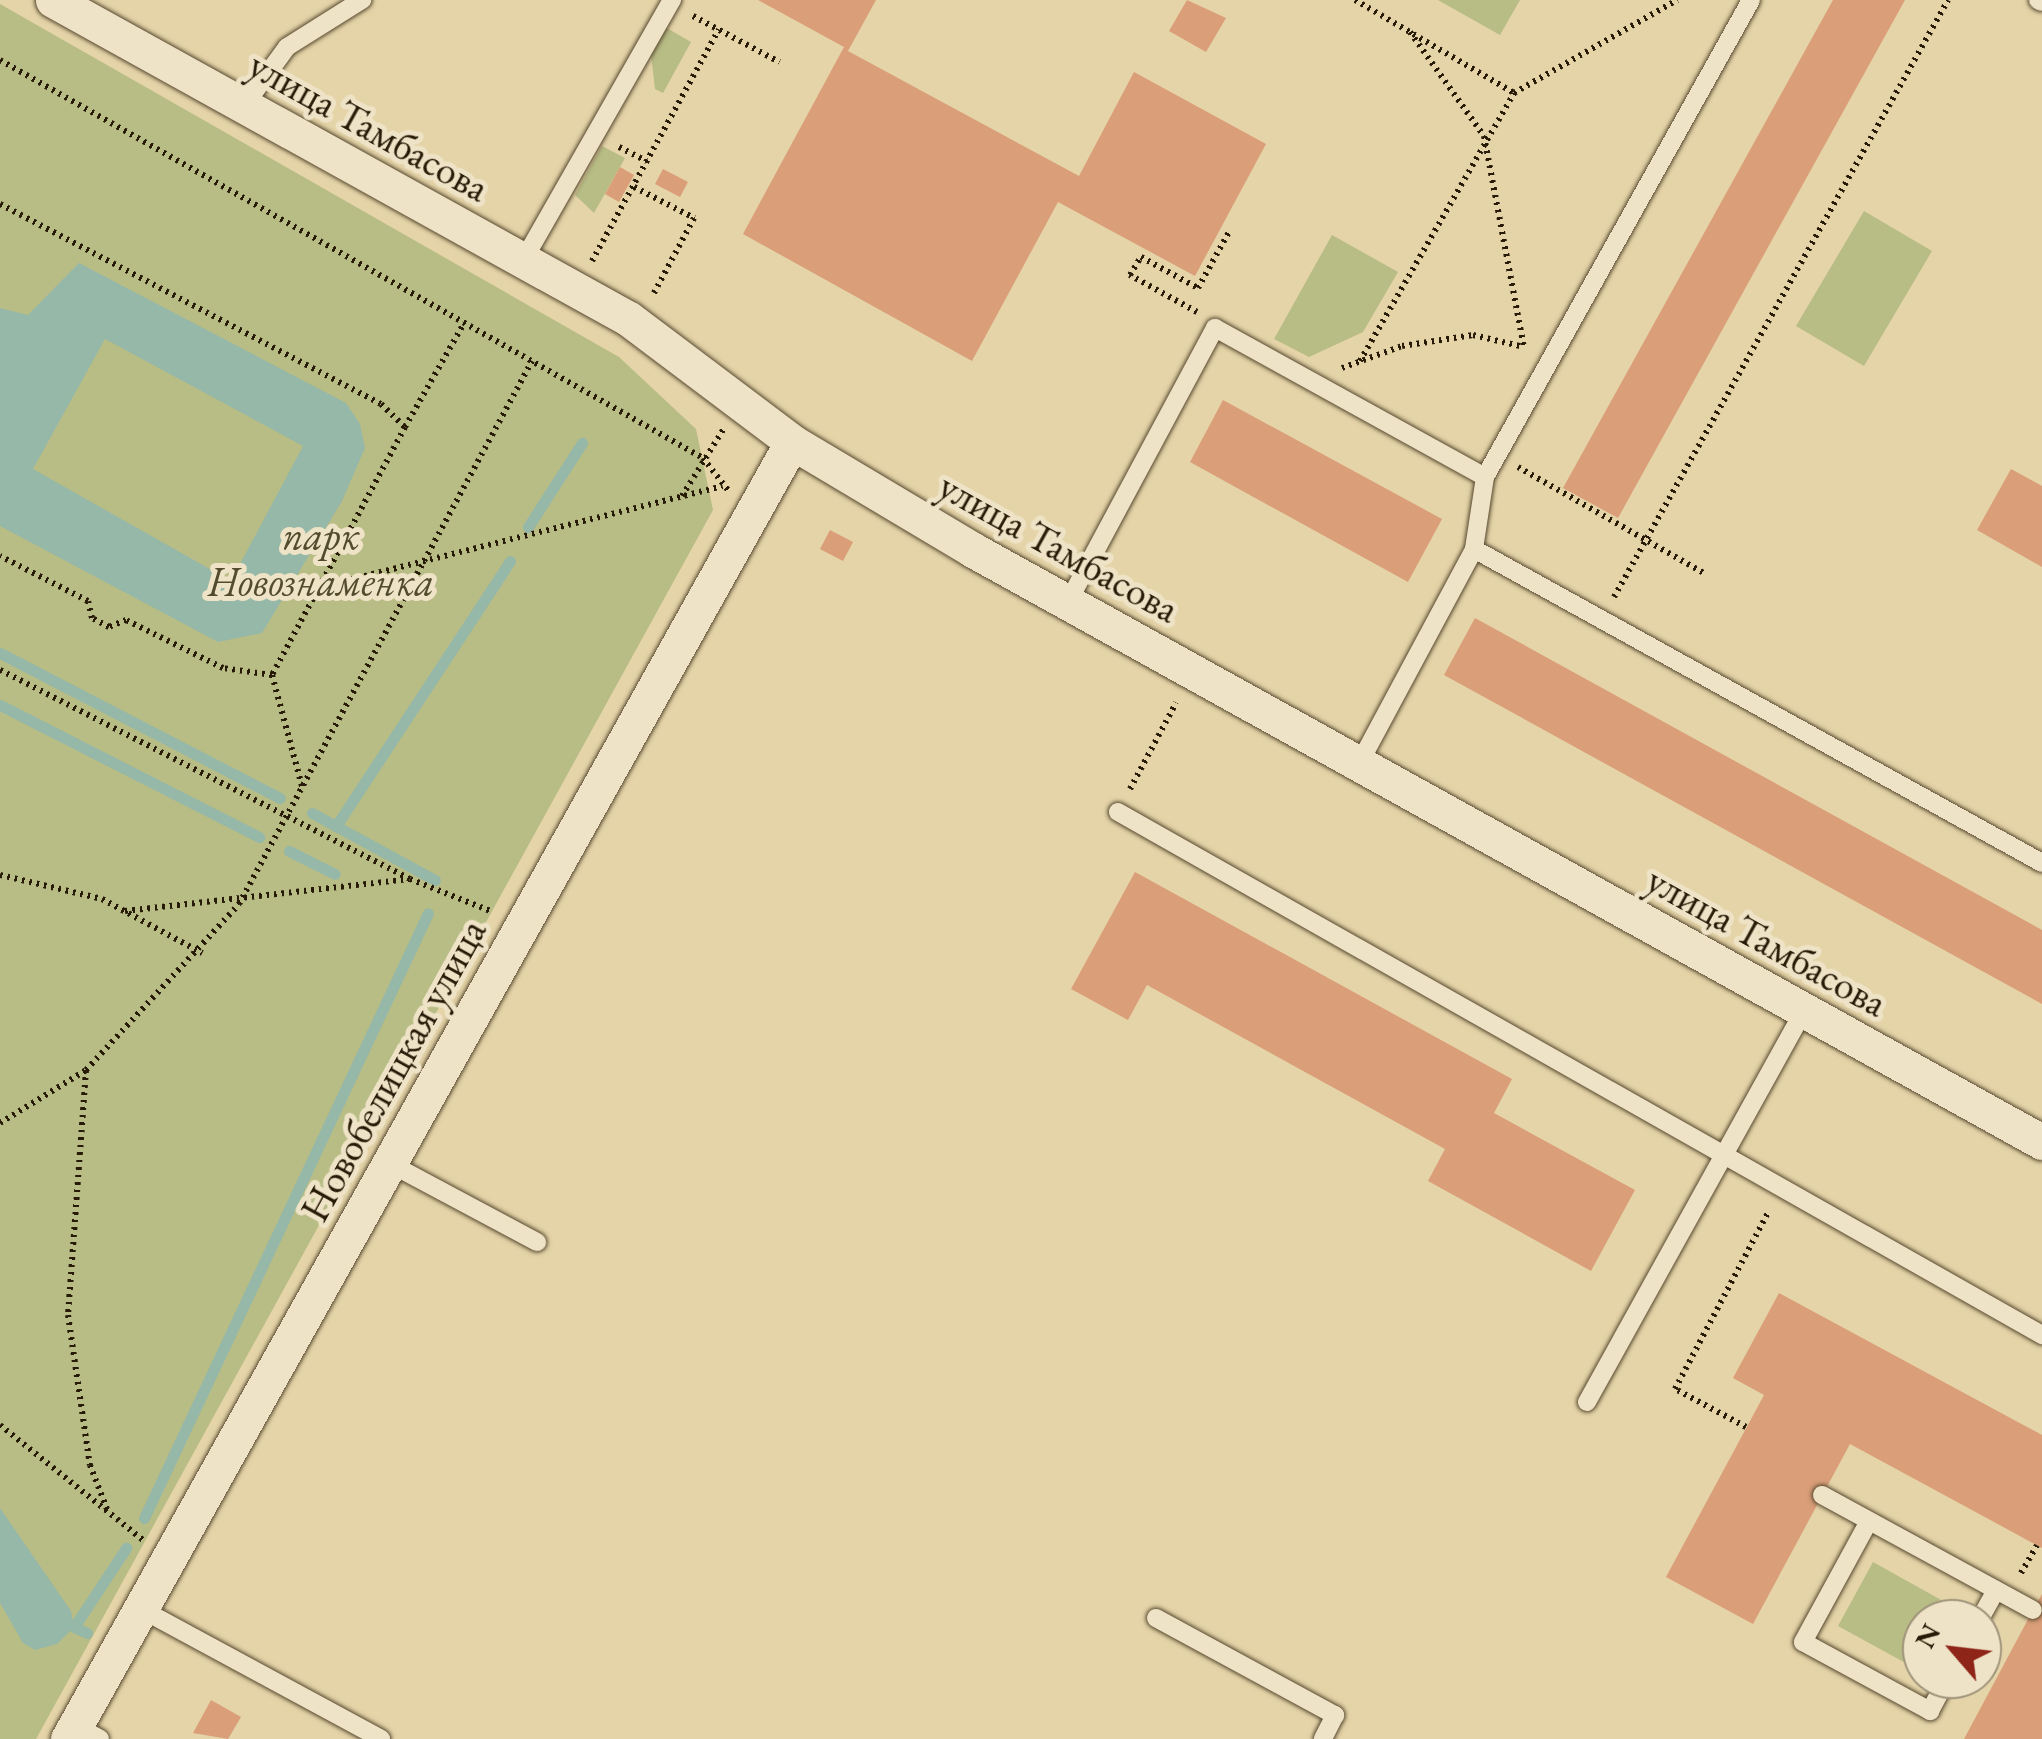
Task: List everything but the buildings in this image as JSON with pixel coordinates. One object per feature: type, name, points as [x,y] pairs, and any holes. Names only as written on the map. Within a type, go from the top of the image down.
[{"type":"street","name":"улица Тамбасова","points":[[53,0],[629,320],[792,442],[1068,602],[2042,1142]]},
{"type":"street","name":"Новобелицкая улица","points":[[81,1735],[142,1608],[792,442]]},
{"type":"lane","points":[[244,106],[287,46],[362,0]]},
{"type":"lane","points":[[1360,762],[1474,549],[1485,477],[1751,0]]},
{"type":"lane","points":[[523,260],[671,2]]},
{"type":"lane","points":[[1068,602],[1214,328],[1485,477]]},
{"type":"lane","points":[[1474,549],[2042,862]]},
{"type":"lane","points":[[1118,812],[2042,1335]]},
{"type":"lane","points":[[1587,1402],[1804,1010]]},
{"type":"lane","points":[[389,1163],[538,1242]]},
{"type":"lane","points":[[1822,1495],[2033,1610]]},
{"type":"lane","points":[[1869,1521],[1804,1642],[1902,1696]]},
{"type":"lane","points":[[1991,1599],[1996,1590]]},
{"type":"lane","points":[[142,1608],[381,1739]]},
{"type":"lane","points":[[1156,1618],[1336,1716],[1323,1739]]},
{"type":"lane","points":[[1908,1699],[1930,1711],[1936,1699]]},
{"type":"path","points":[[1355,0],[1514,93]]},
{"type":"path","points":[[1360,361],[1484,136],[1514,93],[1677,0]]},
{"type":"path","points":[[1602,620],[1948,0]]},
{"type":"path","points":[[671,2],[780,62]]},
{"type":"path","points":[[592,260],[719,29]]},
{"type":"path","points":[[1410,32],[1484,136],[1524,347]]},
{"type":"path","points":[[0,60],[702,458],[722,486],[741,498]]},
{"type":"path","points":[[634,186],[694,218],[652,297]]},
{"type":"path","points":[[0,204],[380,404],[406,428]]},
{"type":"path","points":[[1202,314],[1130,275],[1140,257],[1198,288],[1230,230]]},
{"type":"path","points":[[303,790],[272,675],[464,323]]},
{"type":"path","points":[[1308,380],[1360,361],[1473,335],[1554,354]]},
{"type":"path","points":[[0,1123],[86,1070],[202,953],[239,904],[532,362]]},
{"type":"path","points":[[682,497],[702,458],[730,421]]},
{"type":"path","points":[[1498,454],[1704,572]]},
{"type":"path","points":[[321,587],[422,566],[722,486]]},
{"type":"path","points":[[0,556],[88,601],[92,618],[109,627],[126,620],[223,668],[272,675]]},
{"type":"path","points":[[0,670],[288,819],[410,879],[479,907]]},
{"type":"path","points":[[1118,812],[1179,697],[1162,688]]},
{"type":"path","points":[[0,875],[125,912],[202,953]]},
{"type":"path","points":[[125,912],[239,904],[410,879]]},
{"type":"path","points":[[86,1070],[68,1315],[90,1465],[108,1512]]},
{"type":"path","points":[[1746,1427],[1675,1389],[1782,1188]]},
{"type":"path","points":[[0,1425],[127,1527]]},
{"type":"green space","points":[[1438,0],[1520,0],[1500,35]]},
{"type":"green space","name":"парк Новознаменка","points":[[0,4],[619,357],[696,429],[713,510],[36,1739],[0,1739]]},
{"type":"green space","points":[[665,27],[691,42],[663,93],[655,89],[651,55]]},
{"type":"green space","points":[[602,146],[625,158],[594,213],[575,195]]},
{"type":"green space","points":[[1864,211],[1932,251],[1864,366],[1796,326]]},
{"type":"green space","points":[[1332,235],[1398,272],[1363,332],[1309,357],[1274,339]]},
{"type":"green space","points":[[1873,1562],[1939,1599],[1902,1599],[1902,1661],[1838,1626]]},
{"type":"shaded area","points":[[79,263],[346,403],[360,424],[365,448],[342,501],[262,633],[218,642],[0,526],[0,308],[28,315]],"holes":[[[105,339],[303,446],[231,581],[33,469]]]},
{"type":"shaded area","points":[[0,1508],[71,1611],[74,1627],[57,1644],[35,1650],[23,1643],[0,1603]]},
{"type":"waterway","points":[[528,527],[582,443]]},
{"type":"waterway","points":[[336,826],[510,561]]},
{"type":"waterway","points":[[0,653],[280,798]]},
{"type":"waterway","points":[[0,705],[259,837]]},
{"type":"waterway","points":[[312,813],[435,880]]},
{"type":"waterway","points":[[289,851],[335,874]]},
{"type":"waterway","points":[[144,1518],[428,913]]},
{"type":"waterway","points":[[87,1633],[74,1627],[126,1548]]}]
